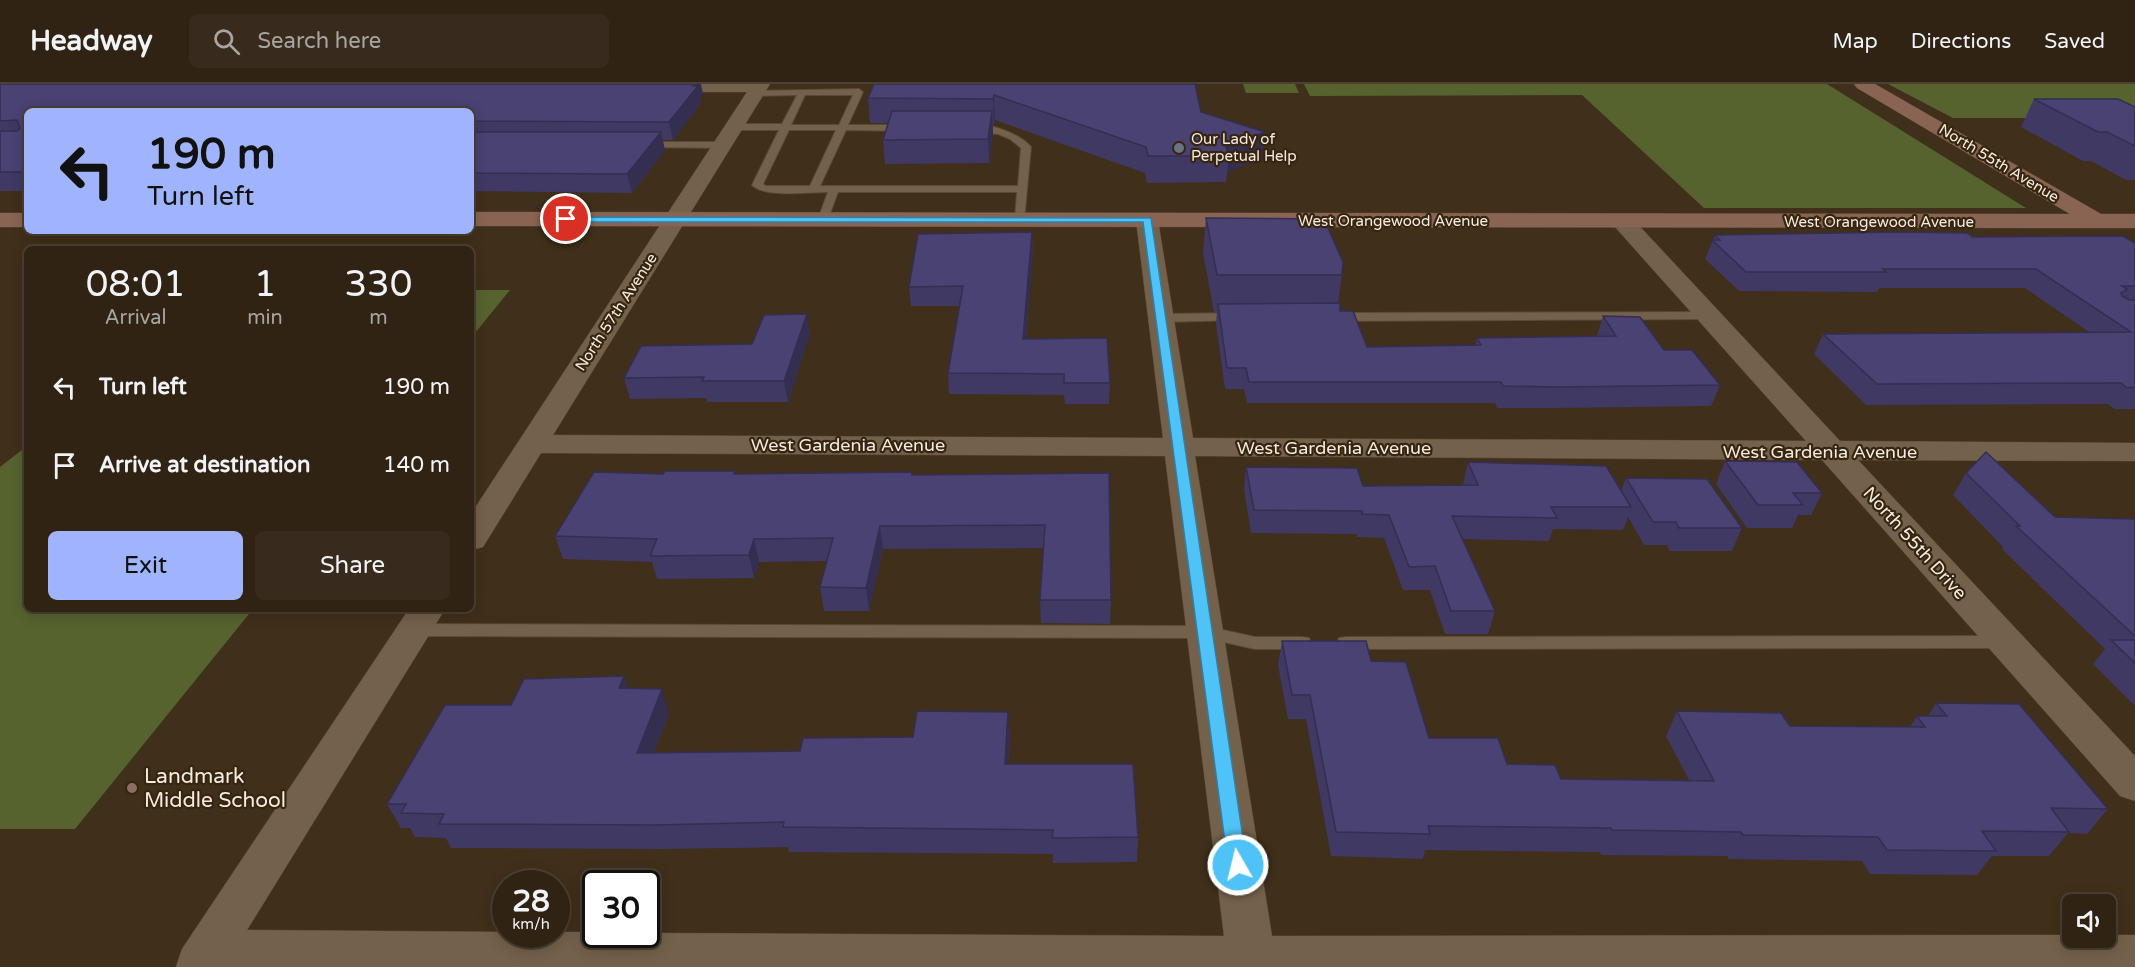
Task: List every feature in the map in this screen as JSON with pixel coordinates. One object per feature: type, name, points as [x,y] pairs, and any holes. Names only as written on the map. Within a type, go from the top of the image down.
[{"type":"street","name":"North 55th Avenue","points":[[1863,84],[2135,243]]},
{"type":"street","points":[[640,87],[759,88]]},
{"type":"street","name":"North 57th Avenue","points":[[474,535],[759,88]]},
{"type":"street","name":"West Orangewood Avenue","points":[[474,219],[2135,221]]},
{"type":"street","points":[[0,220],[24,220]]},
{"type":"street","points":[[1148,220],[1251,963]]},
{"type":"street","name":"North 55th Drive","points":[[1623,222],[2135,784]]},
{"type":"street","name":"West Gardenia Avenue","points":[[532,444],[2135,452]]},
{"type":"street","points":[[203,959],[420,619]]},
{"type":"street","points":[[203,959],[1251,963],[2135,957]]},
{"type":"lane","points":[[759,88],[802,93],[859,92],[814,188]]},
{"type":"lane","points":[[802,93],[757,185],[764,189],[1021,189]]},
{"type":"lane","points":[[734,128],[924,128]]},
{"type":"lane","points":[[959,128],[993,129],[1018,138],[1026,147],[1020,219]]},
{"type":"lane","points":[[627,145],[722,145]]},
{"type":"lane","points":[[823,219],[834,189]]},
{"type":"lane","points":[[1316,317],[1708,316]]},
{"type":"lane","points":[[1161,318],[1256,317]]},
{"type":"lane","points":[[420,619],[1205,632],[1255,643],[2006,642]]},
{"type":"green space","points":[[1243,84],[1295,84],[1299,93],[1246,93]]},
{"type":"green space","points":[[1304,84],[1827,84],[2026,208],[1704,208],[1582,95],[1310,96]]},
{"type":"green space","points":[[1888,84],[2135,84],[2135,118],[1953,118]]},
{"type":"green space","points":[[474,290],[510,290],[474,334]]},
{"type":"green space","points":[[24,448],[24,612],[251,612],[75,829],[0,829],[0,467]]},
{"type":"building","points":[[0,84],[695,84],[693,86],[698,86],[669,122],[474,121],[474,108],[24,108],[24,172],[0,172],[0,131],[17,131],[20,128],[17,120],[0,121]]},
{"type":"building","points":[[874,84],[1195,84],[1201,112],[1265,132],[1226,147],[1229,156],[1148,156],[1146,147],[994,95],[993,99],[868,98]]},
{"type":"building","points":[[2034,99],[2118,99],[2135,107],[2135,146],[2107,132],[2098,132]]},
{"type":"building","points":[[892,111],[992,111],[988,139],[883,140]]},
{"type":"building","points":[[474,132],[661,132],[627,174],[474,173]]},
{"type":"building","points":[[1206,218],[1324,219],[1343,262],[1342,275],[1217,275]]},
{"type":"building","points":[[1032,232],[1023,339],[1107,338],[1110,383],[1064,383],[1064,374],[948,373],[963,286],[909,287],[918,234]]},
{"type":"building","points":[[1967,233],[1973,237],[2123,236],[2135,243],[2135,286],[2122,286],[2127,289],[2121,293],[2129,300],[2135,300],[2135,387],[2127,388],[2121,383],[1877,384],[1823,334],[2131,332],[2036,269],[1746,272],[1712,240],[1720,240],[1715,235]]},
{"type":"building","points":[[1340,303],[1340,311],[1353,311],[1367,347],[1481,345],[1477,338],[1616,336],[1603,316],[1640,317],[1664,350],[1692,350],[1720,385],[1559,387],[1503,386],[1501,382],[1249,382],[1246,368],[1227,368],[1218,304]]},
{"type":"building","points":[[807,314],[784,381],[702,381],[704,377],[624,378],[641,346],[752,344],[764,315]]},
{"type":"building","points":[[1986,452],[2055,517],[2135,519],[2135,636],[2016,526],[2020,526],[1966,473]]},
{"type":"building","points":[[1725,461],[1797,462],[1822,493],[1793,493],[1803,505],[1758,505]]},
{"type":"building","points":[[1468,462],[1606,466],[1631,507],[1551,507],[1557,518],[1452,516],[1495,611],[1451,611],[1435,566],[1409,567],[1389,515],[1362,514],[1362,511],[1254,510],[1246,467],[1357,468],[1363,486],[1478,485]]},
{"type":"building","points":[[665,471],[735,471],[734,474],[912,472],[912,475],[1109,473],[1111,600],[1040,600],[1045,525],[880,526],[866,588],[820,587],[833,538],[754,539],[749,555],[650,556],[657,539],[555,536],[594,472],[663,474]]},
{"type":"building","points":[[1626,478],[1707,479],[1742,528],[1679,528],[1676,522],[1653,522]]},
{"type":"building","points":[[2111,640],[2135,640],[2135,663]]},
{"type":"building","points":[[1282,641],[1366,641],[1371,661],[1406,662],[1429,738],[1498,738],[1507,764],[1555,765],[1561,779],[1714,781],[1677,711],[1781,713],[1790,726],[1925,727],[1917,716],[1947,716],[1936,703],[2019,704],[2108,809],[2051,808],[2069,832],[1982,831],[1996,851],[1887,850],[1878,837],[1743,835],[1741,832],[1612,830],[1611,828],[1428,826],[1430,834],[1336,832],[1310,695],[1292,695]]},
{"type":"building","points":[[624,676],[619,688],[662,689],[637,753],[800,751],[803,738],[913,737],[917,711],[1008,712],[1005,764],[1133,764],[1138,837],[1052,838],[1053,830],[783,827],[784,822],[655,825],[439,824],[444,814],[401,813],[406,804],[387,804],[445,705],[511,705],[524,679]]},
{"type":"place","name":"Our Lady of Perpetual Help","points":[[1179,148]]},
{"type":"place","name":"Landmark Middle School","points":[[132,788]]},
{"type":"route","points":[[566,219],[1148,220],[1238,865]]}]
